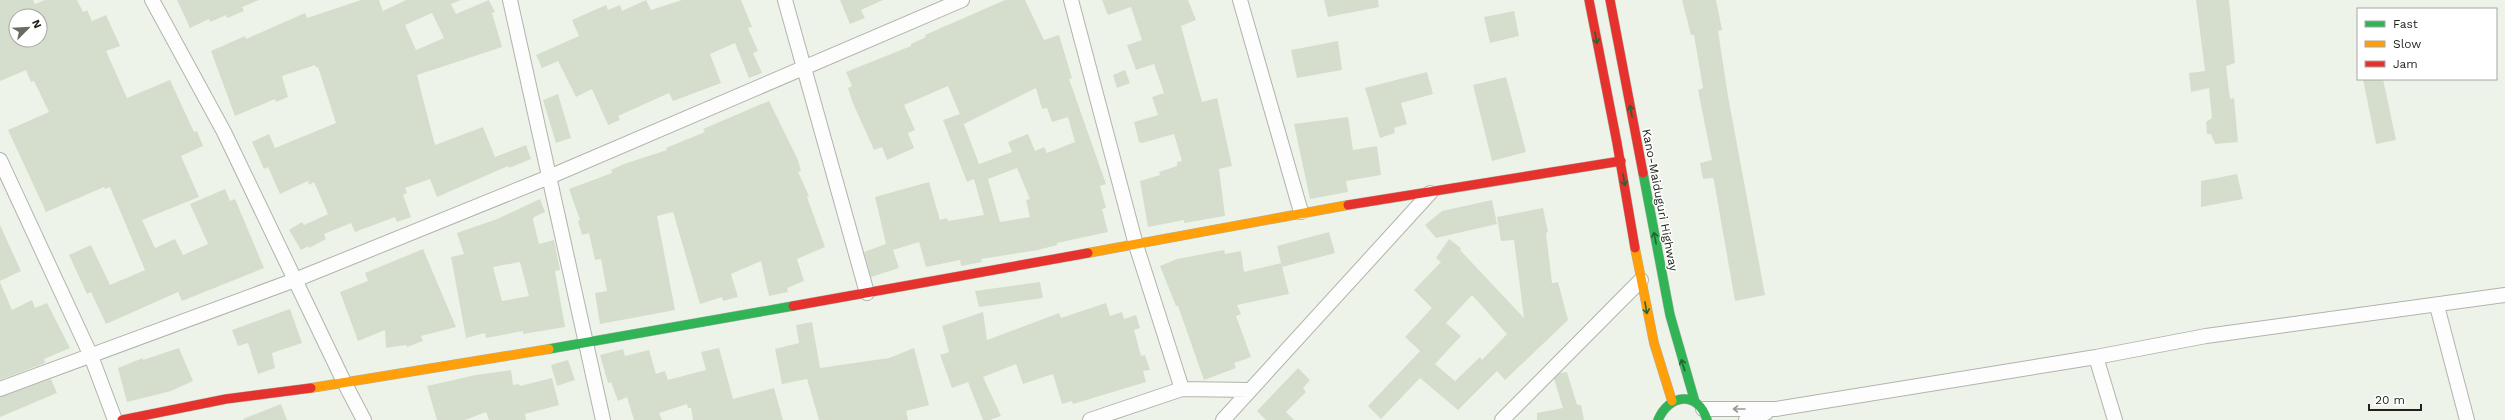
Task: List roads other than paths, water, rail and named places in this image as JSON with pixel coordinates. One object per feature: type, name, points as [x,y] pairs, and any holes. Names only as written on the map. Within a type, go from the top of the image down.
[{"type":"main road","points":[[1589,0],[1621,161],[1641,280],[1656,353],[1672,401]]},
{"type":"main road","name":"Kano-Maiduguri Highway","points":[[1610,0],[1670,315],[1702,410]]},
{"type":"main road","points":[[122,420],[226,399],[345,384],[586,344],[1136,245],[1301,212],[1430,193],[1621,161]]},
{"type":"main road","points":[[1658,420],[1660,412],[1672,401],[1688,399],[1702,410]]},
{"type":"street","points":[[152,0],[224,132],[345,384],[364,420]]},
{"type":"street","points":[[510,0],[603,420]]},
{"type":"street","points":[[785,0],[867,293]]},
{"type":"street","points":[[0,390],[295,280],[549,177],[803,66],[962,0]]},
{"type":"street","points":[[1071,0],[1136,245],[1182,389]]},
{"type":"street","points":[[1240,0],[1301,212]]},
{"type":"street","points":[[0,160],[91,356],[115,420]]},
{"type":"street","points":[[1223,420],[1430,193]]},
{"type":"street","points":[[1502,420],[1641,280]]},
{"type":"street","points":[[1702,410],[1776,409],[2096,357],[2206,336],[2437,306],[2505,295]]},
{"type":"street","points":[[2437,306],[2467,420]]},
{"type":"street","points":[[2096,357],[2115,420]]},
{"type":"street","points":[[1090,420],[1182,389],[1249,390]]},
{"type":"street","points":[[1746,420],[1776,409]]}]
